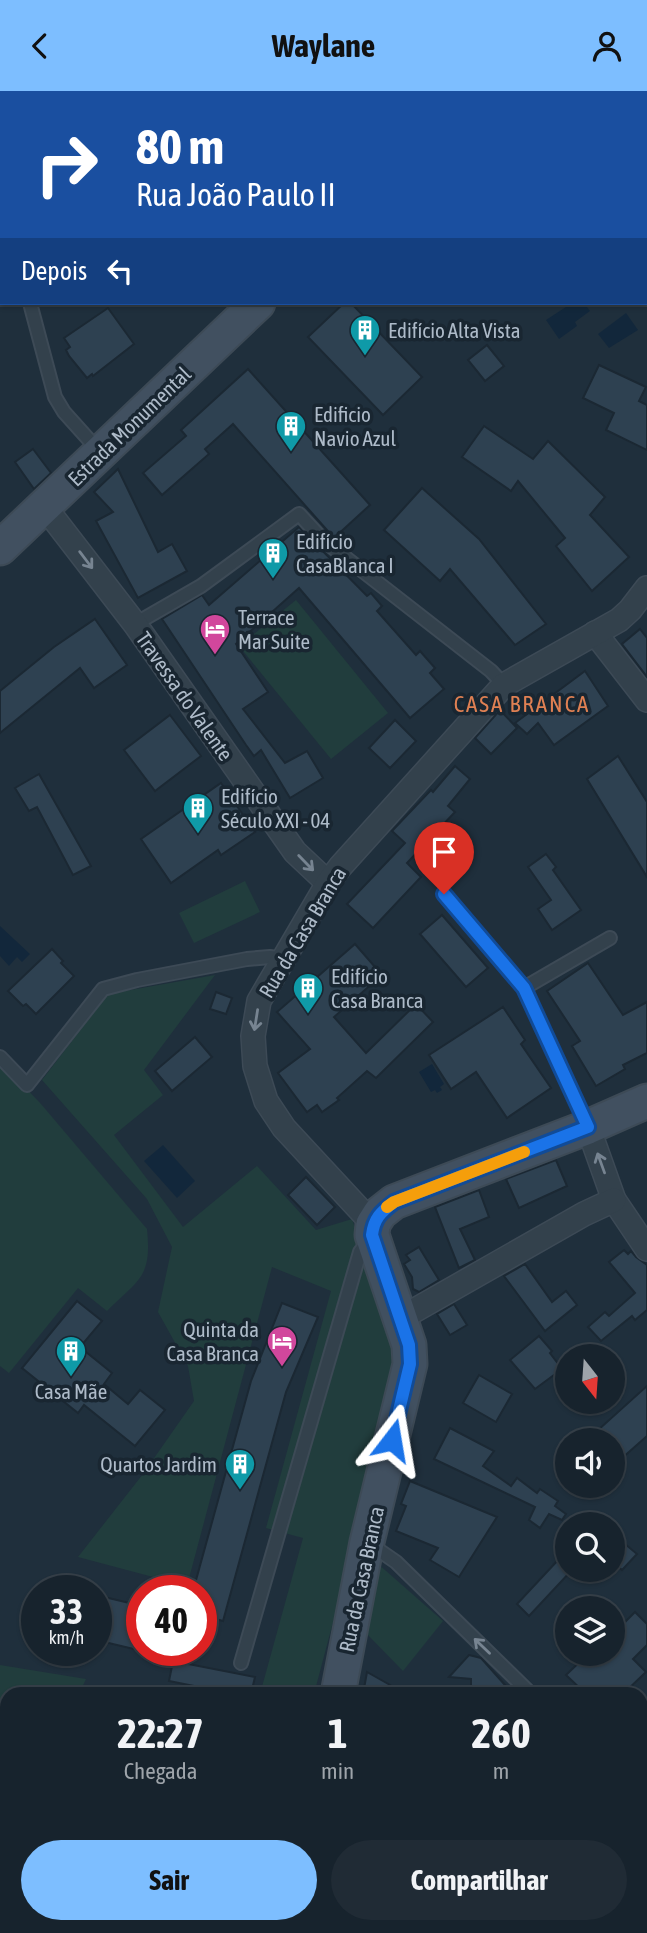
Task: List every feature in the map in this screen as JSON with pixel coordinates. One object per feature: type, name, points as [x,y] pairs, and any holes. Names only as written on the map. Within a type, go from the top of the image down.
[{"type":"street","name":"Estrada Monumental","points":[[0,547],[256,305]]},
{"type":"street","name":"Travessa do Valente","points":[[44,506],[135,624],[295,852],[328,883]]},
{"type":"street","name":"Rua da Casa Branca","points":[[339,1687],[367,1542],[410,1364],[409,1345],[373,1230],[284,1128],[259,1085],[253,1036],[259,1001],[328,883],[504,685],[630,610],[647,588]]},
{"type":"street","points":[[595,633],[647,700]]},
{"type":"street","points":[[373,1230],[380,1213],[394,1202],[588,1127],[647,1101]]},
{"type":"street","points":[[588,1127],[614,1200],[647,1249]]},
{"type":"street","points":[[401,1322],[410,1313],[584,1214],[614,1200]]},
{"type":"lane","points":[[31,305],[55,397],[64,412],[101,453]]},
{"type":"lane","points":[[135,624],[201,586],[299,514],[323,540],[491,671],[504,685]]},
{"type":"lane","points":[[444,894],[524,988],[588,1127]]},
{"type":"lane","points":[[524,988],[610,938]]},
{"type":"lane","points":[[0,1057],[27,1085],[103,989],[247,959],[284,959]]},
{"type":"lane","points":[[241,1663],[360,1252],[373,1230]]},
{"type":"lane","points":[[367,1542],[396,1562],[524,1687]]},
{"type":"green space","points":[[296,600],[388,713],[331,759],[239,646]]},
{"type":"green space","points":[[245,881],[260,912],[194,943],[179,913]]},
{"type":"green space","points":[[215,975],[144,1070],[163,1095],[114,1135],[183,1227],[257,1166],[316,1230],[352,1219],[402,1361],[316,1687],[262,1687],[303,1538],[266,1528],[331,1291],[272,1267],[190,1575],[146,1575],[78,1557],[143,1474],[194,1401],[188,1366],[158,1312],[172,1247],[147,1199],[42,1080],[108,994]]},
{"type":"green space","points":[[0,1061],[41,1104],[147,1229],[148,1245],[145,1268],[141,1276],[107,1311],[78,1288],[9,1373],[0,1366]]},
{"type":"green space","points":[[377,1563],[443,1621],[403,1671],[365,1632]]},
{"type":"green space","points":[[0,1665],[86,1679],[82,1687],[0,1687]]},
{"type":"water","points":[[569,305],[586,305],[590,311],[575,322],[577,326],[559,339],[546,320]]},
{"type":"water","points":[[626,313],[638,330],[609,348],[598,334]]},
{"type":"water","points":[[0,926],[30,954],[22,962],[17,957],[9,966],[0,956]]},
{"type":"water","points":[[432,1064],[444,1084],[440,1087],[442,1090],[437,1093],[435,1090],[431,1092],[419,1072]]},
{"type":"water","points":[[163,1145],[195,1181],[177,1198],[144,1161]]},
{"type":"building","name":"Edifício Alta Vista","points":[[342,305],[353,305],[422,377],[383,415],[308,337]]},
{"type":"building","points":[[108,308],[134,344],[87,378],[69,356],[66,350],[70,347],[64,338]]},
{"type":"building","points":[[487,345],[504,366],[485,381],[468,360]]},
{"type":"building","points":[[599,365],[646,387],[639,401],[647,405],[647,450],[606,430],[614,413],[583,398]]},
{"type":"building","name":"Edificio Navio Azul","points":[[248,369],[370,505],[334,538],[233,424],[205,449],[209,454],[162,495],[143,473],[186,436],[181,430]]},
{"type":"building","points":[[484,426],[533,459],[548,441],[605,497],[590,515],[629,557],[592,591],[556,546],[565,538],[518,481],[511,491],[462,457]]},
{"type":"building","points":[[33,449],[51,473],[34,489],[15,462]]},
{"type":"building","points":[[118,469],[158,552],[172,544],[187,571],[138,598],[96,521],[113,512],[94,492]]},
{"type":"building","points":[[422,488],[479,539],[546,624],[515,645],[450,569],[440,581],[384,530]]},
{"type":"building","points":[[299,527],[367,596],[371,593],[382,606],[377,611],[416,655],[420,651],[435,668],[430,673],[444,689],[410,718],[299,588],[236,644],[268,692],[243,709],[285,763],[307,751],[323,778],[290,798],[261,750],[254,756],[246,745],[162,619],[202,595],[209,605]]},
{"type":"building","points":[[95,619],[127,665],[94,688],[80,668],[0,733],[0,691],[54,647]]},
{"type":"building","points":[[640,629],[647,638],[647,677],[622,644]]},
{"type":"building","points":[[585,671],[608,706],[554,745],[538,723],[527,734],[515,723]]},
{"type":"building","points":[[500,710],[517,728],[491,754],[475,738]]},
{"type":"building","name":"Edifício Século XXI - 04","points":[[170,715],[201,756],[155,791],[124,750]]},
{"type":"building","points":[[395,720],[416,741],[390,768],[369,748]]},
{"type":"building","points":[[618,756],[647,802],[647,877],[587,779]]},
{"type":"building","points":[[455,766],[470,779],[448,806],[455,812],[407,863],[421,877],[373,928],[347,904],[405,843],[392,831],[431,790],[433,792]]},
{"type":"building","points":[[39,774],[91,866],[73,875],[37,807],[29,811],[15,788]]},
{"type":"building","name":"Edifício Século XXI - 04","points":[[221,783],[255,832],[221,855],[218,850],[171,883],[141,839]]},
{"type":"building","points":[[546,854],[556,867],[553,870],[581,910],[552,930],[538,909],[551,900],[528,867]]},
{"type":"building","points":[[442,915],[488,968],[466,987],[420,934]]},
{"type":"building","name":"Edifício Casa Branca","points":[[355,944],[382,975],[334,1017],[366,1053],[416,1004],[433,1022],[376,1078],[367,1071],[337,1098],[339,1100],[322,1112],[317,1105],[307,1112],[278,1073],[310,1049],[277,1012]]},
{"type":"building","points":[[52,949],[74,976],[36,1014],[8,991]]},
{"type":"building","points":[[588,963],[623,1015],[647,1002],[647,1053],[623,1065],[625,1069],[596,1086],[572,1046],[580,1041],[547,991]]},
{"type":"building","points":[[216,992],[232,998],[226,1014],[210,1009]]},
{"type":"building","points":[[503,1007],[525,1040],[521,1044],[551,1088],[507,1118],[476,1072],[451,1089],[429,1055]]},
{"type":"building","points":[[195,1037],[212,1057],[172,1091],[155,1071]]},
{"type":"building","points":[[556,1160],[567,1186],[519,1208],[506,1179]]},
{"type":"building","points":[[306,1177],[335,1207],[317,1225],[288,1195]]},
{"type":"building","points":[[479,1190],[489,1217],[460,1229],[475,1260],[459,1268],[435,1207]]},
{"type":"building","points":[[419,1247],[439,1280],[419,1292],[413,1289],[412,1277],[404,1264],[410,1260],[406,1255]]},
{"type":"building","points":[[624,1250],[628,1254],[631,1251],[647,1265],[647,1310],[635,1320],[632,1316],[601,1341],[588,1327],[605,1312],[609,1316],[635,1293],[609,1262]]},
{"type":"building","points":[[525,1264],[552,1302],[566,1291],[577,1305],[545,1331],[504,1276]]},
{"type":"building","name":"Casa Mãe","points":[[77,1301],[102,1321],[80,1347],[112,1373],[104,1384],[128,1404],[140,1390],[165,1410],[135,1446],[84,1405],[78,1413],[22,1368]]},
{"type":"building","name":"Quartos Jardim","points":[[282,1303],[318,1317],[286,1392],[223,1621],[217,1619],[217,1575],[197,1575],[251,1381]]},
{"type":"building","points":[[454,1304],[467,1325],[450,1335],[437,1314]]},
{"type":"building","points":[[539,1336],[552,1351],[550,1353],[555,1360],[555,1374],[535,1389],[510,1360]]},
{"type":"building","points":[[479,1375],[512,1394],[496,1422],[463,1403]]},
{"type":"building","points":[[647,1386],[647,1436],[625,1455],[625,1428],[600,1428],[616,1414],[625,1414],[625,1406]]},
{"type":"building","points":[[450,1428],[494,1451],[483,1466],[511,1486],[517,1478],[537,1493],[540,1489],[558,1501],[555,1506],[563,1512],[555,1512],[555,1517],[549,1514],[540,1528],[529,1520],[535,1507],[434,1459]]},
{"type":"building","points":[[410,1481],[497,1517],[459,1577],[430,1560],[438,1548],[396,1531],[406,1506],[401,1504]]},
{"type":"building","points":[[625,1544],[637,1554],[625,1567]]},
{"type":"building","points":[[555,1563],[555,1582],[561,1582],[529,1616],[517,1604]]},
{"type":"building","points":[[112,1599],[126,1602],[126,1647],[112,1644]]},
{"type":"building","points":[[635,1612],[647,1624],[647,1645],[633,1659],[646,1672],[630,1687],[579,1687],[566,1675],[575,1666],[625,1666],[625,1622]]},
{"type":"building","points":[[469,1655],[481,1658],[507,1687],[471,1687],[471,1679],[449,1677]]},
{"type":"building","points":[[172,1666],[199,1666],[255,1677],[253,1687],[199,1687],[169,1681]]},
{"type":"building","points":[[367,1672],[394,1687],[364,1687]]},
{"type":"slow traffic","points":[[387,1207],[524,1152]]},
{"type":"place","name":"Edifício Alta Vista","points":[[365,357]]},
{"type":"place","name":"Edificio Navio Azul","points":[[291,453]]},
{"type":"place","name":"Edifício CasaBlanca I","points":[[273,580]]},
{"type":"place","name":"Terrace Mar Suite","points":[[215,656]]},
{"type":"place","name":"Edifício Século XXI - 04","points":[[198,835]]},
{"type":"place","name":"Edifício Casa Branca","points":[[308,1015]]},
{"type":"place","name":"Quinta da Casa Branca","points":[[282,1368]]},
{"type":"place","name":"Casa Mãe","points":[[71,1378]]},
{"type":"place","name":"Quartos Jardim","points":[[240,1491]]},
{"type":"district","name":"CASA BRANCA","points":[[522,704]]},
{"type":"route","points":[[392,1440],[410,1364],[409,1345],[372,1235],[373,1224],[380,1213],[394,1202],[588,1127],[524,988],[444,894]]}]
